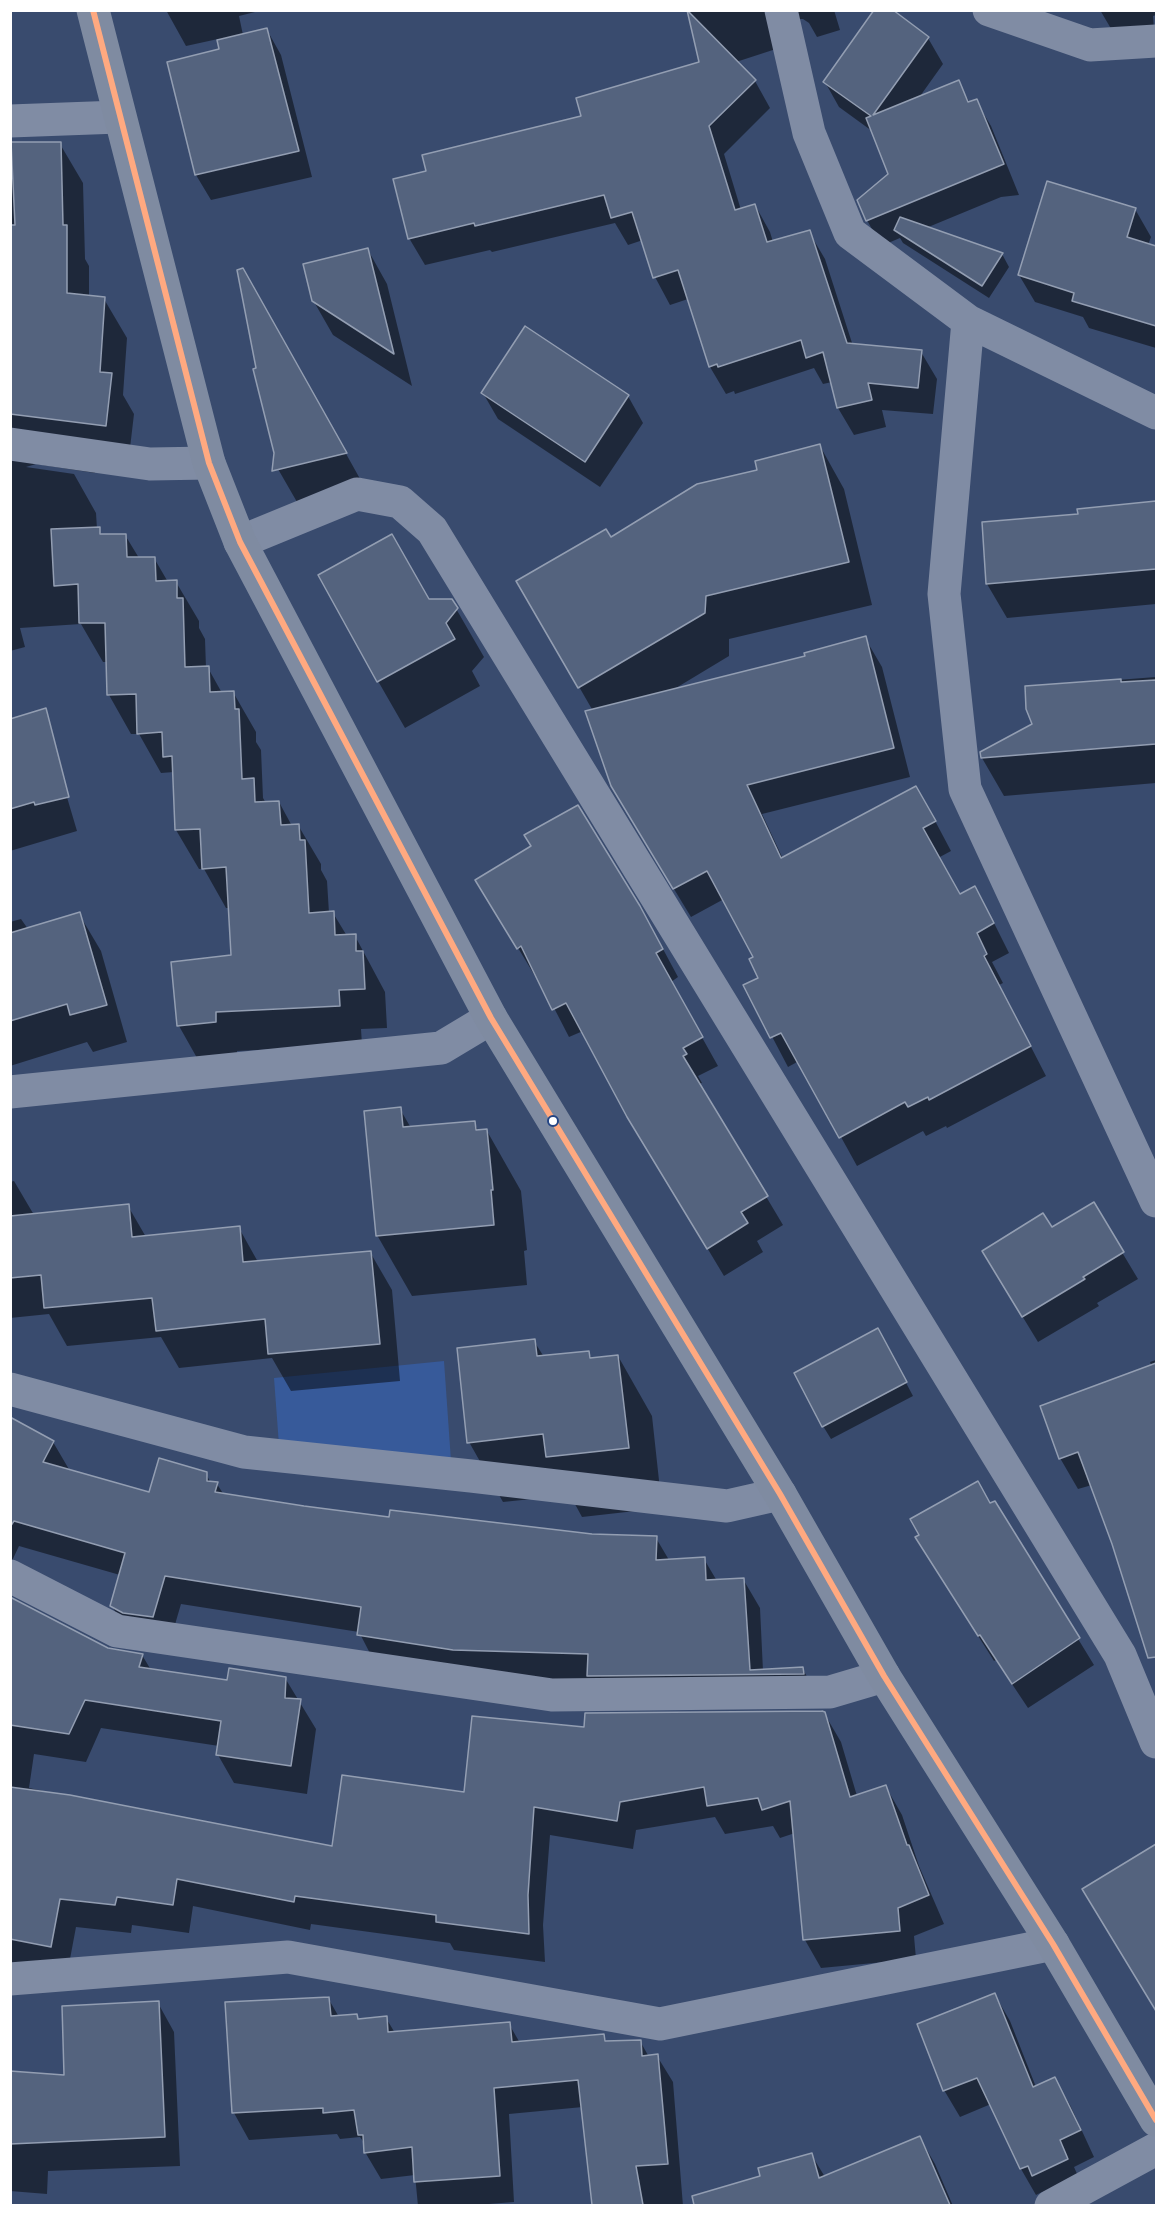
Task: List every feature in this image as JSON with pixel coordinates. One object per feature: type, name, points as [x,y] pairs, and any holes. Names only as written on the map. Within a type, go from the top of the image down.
[{"type":"main road","points":[[93,10],[209,463],[240,542],[491,1018],[780,1494],[884,1676],[1053,1944],[1156,2120]]},
{"type":"street","points":[[781,10],[809,133],[850,234],[968,321],[1156,413]]},
{"type":"street","points":[[989,10],[1090,45],[1156,41]]},
{"type":"street","points":[[10,121],[119,117]]},
{"type":"street","points":[[968,321],[944,594],[964,789],[1156,1201]]},
{"type":"street","points":[[10,444],[150,464],[209,463]]},
{"type":"street","points":[[240,542],[357,494],[400,502],[432,530],[1120,1655],[1156,1742]]},
{"type":"street","points":[[10,1092],[441,1048],[491,1018]]},
{"type":"street","points":[[10,1389],[244,1452],[727,1506],[780,1494]]},
{"type":"street","points":[[10,1576],[117,1631],[552,1695],[830,1692],[884,1676]]},
{"type":"street","points":[[10,1979],[288,1957],[660,2024],[1053,1944]]},
{"type":"street","points":[[1051,2205],[1156,2149]]},
{"type":"shaded area","points":[[444,1361],[451,1461],[279,1445],[274,1378]]},
{"type":"building","points":[[687,10],[756,80],[709,126],[735,210],[755,204],[767,242],[810,230],[847,343],[922,350],[918,388],[868,383],[872,400],[837,408],[823,352],[806,358],[801,340],[718,367],[717,364],[709,367],[678,270],[653,278],[632,212],[611,218],[604,195],[475,226],[474,223],[408,239],[393,179],[426,171],[422,155],[581,116],[576,98],[699,62]]},
{"type":"building","points":[[874,10],[893,10],[929,37],[873,115],[959,80],[968,102],[977,99],[1004,164],[866,221],[857,200],[888,174],[866,118],[871,116],[823,82]]},
{"type":"building","points":[[267,28],[299,151],[195,175],[167,62],[219,49],[217,40]]},
{"type":"building","points":[[11,142],[61,142],[63,225],[67,225],[67,293],[105,297],[100,372],[112,373],[106,426],[10,414],[10,225],[15,225]]},
{"type":"building","points":[[1047,181],[1136,208],[1127,237],[1156,246],[1156,326],[1072,301],[1074,293],[1018,275]]},
{"type":"building","points":[[900,217],[1003,253],[982,286],[894,230]]},
{"type":"building","points":[[368,248],[394,354],[312,301],[303,264]]},
{"type":"building","points":[[243,268],[347,453],[272,471],[274,453],[253,369],[256,368],[237,270]]},
{"type":"building","points":[[525,326],[629,395],[585,462],[481,393]]},
{"type":"building","points":[[820,444],[849,562],[706,596],[705,613],[578,688],[516,581],[606,529],[611,537],[697,484],[757,470],[755,461]]},
{"type":"building","points":[[1156,501],[1156,569],[986,584],[982,522],[1078,514],[1077,509]]},
{"type":"building","points":[[100,527],[100,534],[126,534],[127,557],[155,557],[156,581],[177,580],[177,598],[183,598],[185,667],[209,666],[210,692],[234,691],[235,709],[239,709],[242,779],[254,778],[255,802],[279,801],[281,825],[299,824],[300,840],[305,840],[309,913],[334,911],[335,935],[356,934],[356,951],[363,951],[365,989],[339,990],[340,1006],[216,1012],[216,1022],[177,1026],[171,962],[231,955],[226,867],[202,869],[200,829],[175,830],[172,756],[163,757],[162,732],[137,734],[136,694],[107,695],[105,623],[79,623],[78,584],[54,586],[51,529]]},
{"type":"building","points":[[392,534],[429,599],[452,599],[458,608],[446,623],[455,639],[377,682],[318,575]]},
{"type":"building","points":[[866,636],[894,748],[747,785],[781,858],[916,786],[936,821],[923,828],[960,894],[975,886],[994,923],[977,933],[987,954],[984,956],[1031,1046],[929,1100],[928,1097],[908,1107],[905,1102],[839,1138],[781,1033],[770,1038],[743,985],[758,978],[749,959],[753,957],[707,871],[673,889],[611,786],[585,711],[805,656],[804,653]]},
{"type":"building","points":[[1121,679],[1121,682],[1156,680],[1156,744],[981,758],[980,752],[1032,724],[1026,709],[1025,686]]},
{"type":"building","points":[[46,708],[69,797],[35,805],[34,802],[10,809],[10,719]]},
{"type":"building","points":[[578,805],[640,906],[663,949],[656,953],[703,1037],[683,1048],[687,1054],[683,1056],[768,1196],[741,1212],[748,1223],[707,1249],[627,1117],[566,1003],[552,1010],[521,946],[517,949],[475,880],[531,846],[524,835]]},
{"type":"building","points":[[80,912],[107,1005],[70,1015],[67,1004],[10,1021],[10,933]]},
{"type":"building","points":[[401,1107],[403,1127],[475,1121],[476,1130],[487,1129],[494,1225],[376,1236],[364,1111]]},
{"type":"building","points":[[1094,1202],[1124,1252],[1083,1277],[1085,1279],[1022,1317],[982,1251],[1043,1213],[1052,1227]]},
{"type":"building","points":[[129,1204],[132,1237],[240,1226],[243,1262],[371,1251],[380,1344],[268,1354],[265,1319],[156,1331],[152,1298],[44,1308],[41,1275],[10,1278],[10,1216]]},
{"type":"building","points":[[878,1328],[907,1382],[822,1427],[794,1373]]},
{"type":"building","points":[[535,1339],[537,1356],[589,1351],[590,1358],[618,1355],[629,1448],[546,1457],[543,1434],[467,1443],[457,1348]]},
{"type":"building","points":[[1156,1363],[1156,1657],[1148,1658],[1112,1544],[1078,1452],[1059,1459],[1040,1406]]},
{"type":"building","points":[[10,1417],[54,1441],[43,1462],[149,1492],[159,1458],[207,1472],[207,1481],[218,1482],[215,1492],[304,1506],[389,1517],[390,1510],[592,1534],[657,1536],[656,1560],[705,1557],[706,1580],[744,1578],[750,1670],[803,1667],[804,1674],[587,1676],[588,1654],[453,1650],[357,1635],[361,1607],[165,1576],[153,1617],[123,1613],[110,1606],[125,1553],[14,1521],[10,1527]]},
{"type":"building","points":[[978,1481],[990,1503],[995,1501],[1080,1638],[1012,1684],[980,1635],[978,1636],[915,1537],[919,1535],[910,1519]]},
{"type":"building","points":[[10,1597],[108,1648],[143,1654],[139,1667],[227,1680],[229,1668],[286,1677],[285,1698],[301,1699],[291,1766],[216,1755],[221,1721],[85,1700],[69,1734],[10,1725]]},
{"type":"building","points":[[825,1712],[850,1797],[886,1785],[907,1845],[909,1845],[929,1895],[898,1908],[900,1931],[803,1940],[790,1801],[762,1810],[758,1798],[707,1806],[704,1787],[620,1802],[617,1821],[534,1807],[528,1895],[529,1934],[436,1922],[436,1915],[295,1896],[294,1902],[177,1879],[173,1905],[117,1897],[115,1905],[60,1899],[51,1947],[10,1939],[10,1787],[70,1795],[332,1846],[342,1775],[464,1792],[472,1716],[584,1727],[585,1713]]},
{"type":"building","points":[[1156,1844],[1156,2011],[1082,1889]]},
{"type":"building","points":[[995,1993],[1033,2087],[1055,2077],[1081,2130],[1060,2140],[1068,2159],[1032,2176],[1028,2166],[1020,2169],[977,2078],[943,2091],[917,2024]]},
{"type":"building","points":[[329,1997],[331,2016],[357,2014],[358,2019],[387,2016],[388,2032],[510,2022],[512,2042],[604,2034],[605,2041],[641,2040],[642,2056],[658,2054],[668,2164],[636,2166],[643,2205],[592,2205],[578,2080],[494,2088],[500,2176],[414,2182],[412,2147],[364,2153],[363,2135],[358,2135],[354,2110],[323,2113],[323,2108],[232,2113],[225,2002]]},
{"type":"building","points":[[159,2001],[165,2137],[10,2144],[10,2071],[64,2075],[62,2006]]},
{"type":"building","points":[[920,2136],[950,2205],[694,2205],[692,2196],[760,2176],[758,2168],[812,2153],[819,2178]]},
{"type":"transit line","points":[[93,10],[209,463],[240,542],[491,1018],[780,1494],[884,1676],[1053,1944],[1156,2120]]}]
